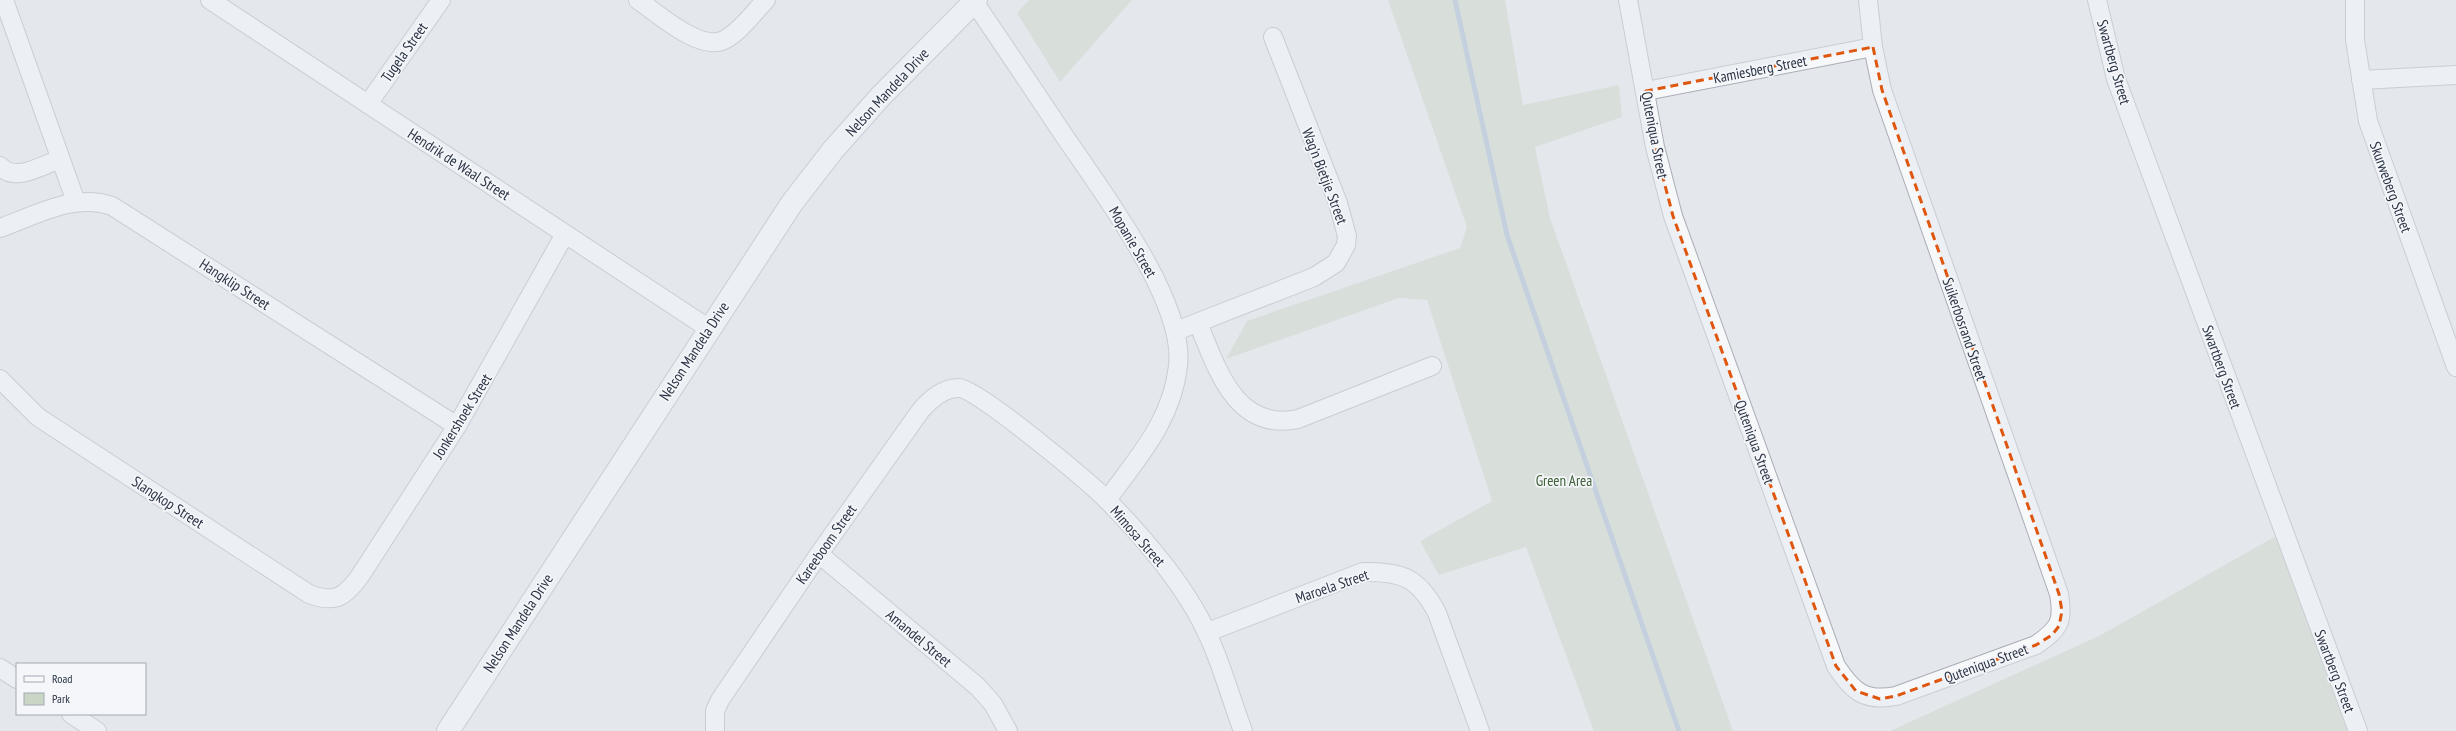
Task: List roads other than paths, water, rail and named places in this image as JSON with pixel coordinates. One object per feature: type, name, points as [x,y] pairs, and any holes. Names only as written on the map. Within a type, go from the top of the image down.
[{"type":"street","points":[[4,0],[76,202]]},
{"type":"street","name":"Hendrik de Waal Street","points":[[210,0],[708,328]]},
{"type":"street","name":"Tugela Street","points":[[368,104],[441,0]]},
{"type":"street","points":[[638,0],[677,28],[709,43],[723,41],[733,34],[766,0]]},
{"type":"street","name":"Quteniqua Street","points":[[1628,0],[1646,91],[1655,147],[1673,216],[1833,659],[1844,679],[1856,691],[1880,699],[1896,696],[2036,645]]},
{"type":"street","name":"Suikerbosrand Street","points":[[1868,0],[1873,47],[1882,90],[2059,594],[2062,611],[2059,626],[2052,635],[2036,645]]},
{"type":"street","name":"Swartberg Street","points":[[2097,0],[2116,79],[2358,731]]},
{"type":"street","name":"Skurweberg Street","points":[[2355,0],[2355,40],[2366,114],[2456,367]]},
{"type":"street","name":"Nelson Mandela Drive","points":[[448,731],[708,328],[792,203],[833,150],[881,96],[975,1]]},
{"type":"street","name":"Mopanie Street","points":[[975,1],[1123,223],[1167,304],[1176,331],[1178,365],[1170,403],[1163,421],[1107,500]]},
{"type":"street","name":"Wag'n Bietjie Street","points":[[1176,331],[1314,277],[1336,262],[1346,245],[1345,223],[1338,203],[1273,37]]},
{"type":"street","name":"Kamiesberg Street","points":[[1646,91],[1873,47]]},
{"type":"street","points":[[2361,80],[2456,75]]},
{"type":"street","points":[[0,166],[4,170],[20,174],[60,159]]},
{"type":"street","name":"Hangklip Street","points":[[0,228],[76,202],[97,201],[124,212],[457,426]]},
{"type":"street","name":"Jonkershoek Street","points":[[348,592],[457,426],[565,234]]},
{"type":"street","points":[[1198,323],[1221,378],[1237,402],[1250,411],[1271,420],[1283,422],[1298,419],[1432,366]]},
{"type":"street","name":"Slangkop Street","points":[[0,379],[38,417],[309,594],[322,599],[335,598],[348,592]]},
{"type":"street","name":"Kareeboom Street","points":[[715,731],[715,711],[720,700],[819,554],[921,410],[933,397],[947,390],[959,388],[970,390]]},
{"type":"street","name":"Mimosa Street","points":[[970,390],[1003,413],[1107,500],[1182,589],[1208,632],[1243,731]]},
{"type":"street","name":"Amandel Street","points":[[819,554],[978,687],[993,704],[1008,731]]},
{"type":"street","name":"Maroela Street","points":[[1208,632],[1364,572],[1400,574],[1421,587],[1438,613],[1480,731]]},
{"type":"street","points":[[0,668],[16,678]]},
{"type":"street","points":[[73,715],[97,731]]},
{"type":"waterway","points":[[1455,0],[1507,235],[1679,731]]},
{"type":"park label","name":"Green Area","points":[[1564,480]]}]
